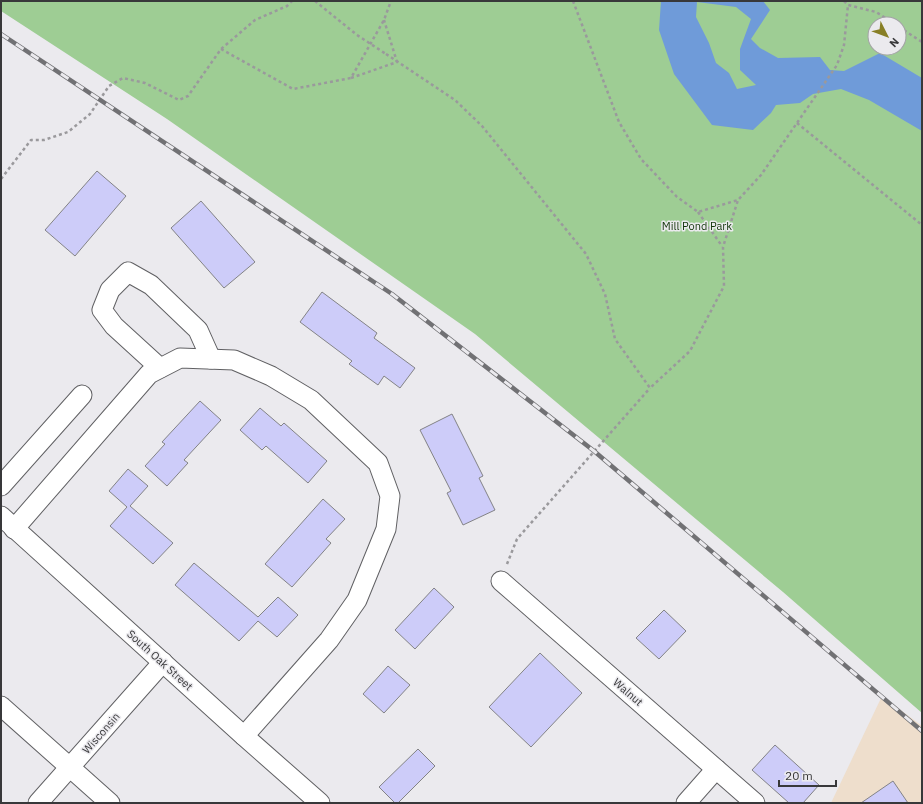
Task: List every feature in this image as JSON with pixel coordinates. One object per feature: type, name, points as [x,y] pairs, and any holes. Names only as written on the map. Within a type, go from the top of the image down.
[{"type":"street","points":[[160,368],[114,326],[102,310],[110,290],[128,272],[151,285],[198,330],[211,359]]},
{"type":"street","points":[[8,523],[149,374],[180,358],[234,360],[271,376],[311,400],[378,462],[390,496],[386,529],[357,600],[329,640],[244,736]]},
{"type":"street","points":[[1,486],[82,395]]},
{"type":"street","name":"South Oak Street","points":[[8,523],[320,803]]},
{"type":"street","name":"Walnut","points":[[501,581],[755,803]]},
{"type":"street","name":"Wisconsin","points":[[38,803],[163,662]]},
{"type":"street","points":[[1,706],[110,803]]},
{"type":"street","points":[[686,803],[716,769]]},
{"type":"path","points":[[1,179],[31,140],[44,140],[68,132],[90,114],[110,86],[123,78],[145,84],[179,100],[188,96],[221,49],[254,20],[287,6],[292,1]]},
{"type":"path","points":[[315,1],[357,35],[455,100],[477,121],[586,254],[605,294],[615,339],[650,388]]},
{"type":"path","points":[[351,78],[384,20],[392,1]]},
{"type":"path","points":[[573,1],[619,122],[641,159],[677,197],[698,212],[723,247]]},
{"type":"path","points":[[844,1],[848,5],[876,12],[882,16]]},
{"type":"path","points":[[501,581],[517,539],[650,388],[690,351],[724,286],[723,247],[738,200],[761,175],[837,65],[844,45],[848,5]]},
{"type":"path","points":[[384,20],[397,62]]},
{"type":"path","points":[[907,32],[922,42]]},
{"type":"path","points":[[221,49],[293,89],[351,78],[397,62]]},
{"type":"path","points":[[796,123],[922,225]]},
{"type":"path","points":[[698,212],[738,200]]},
{"type":"shaded area","points":[[882,696],[922,726],[922,803],[831,803]]},
{"type":"green space","name":"Mill Pond Park","points":[[1,1],[922,1],[922,713],[783,592],[475,334],[167,119],[1,11]]},
{"type":"water","points":[[661,1],[763,1],[770,10],[751,39],[760,48],[778,58],[820,57],[830,70],[844,71],[874,56],[885,56],[922,78],[922,131],[869,100],[841,89],[813,94],[800,103],[776,105],[771,113],[753,130],[712,125],[674,74],[659,30]],"holes":[[[697,2],[736,7],[751,19],[740,49],[740,70],[756,85],[737,89],[729,73],[716,63],[709,43],[696,17]]]},
{"type":"building","points":[[97,171],[126,196],[75,256],[45,230]]},
{"type":"building","points":[[201,201],[255,262],[224,288],[171,228]]},
{"type":"building","points":[[322,292],[377,333],[374,338],[415,368],[400,388],[384,376],[378,385],[349,364],[352,361],[300,322]]},
{"type":"building","points":[[200,401],[221,420],[184,460],[188,463],[167,486],[145,466],[165,444],[162,442]]},
{"type":"building","points":[[260,408],[281,426],[284,423],[327,461],[308,483],[266,446],[262,450],[240,430]]},
{"type":"building","points":[[452,414],[483,476],[479,478],[495,510],[463,525],[447,493],[451,491],[420,430]]},
{"type":"building","points":[[128,469],[148,486],[130,506],[173,543],[153,564],[110,526],[127,507],[109,491]]},
{"type":"building","points":[[323,499],[345,519],[326,539],[331,543],[292,587],[265,564]]},
{"type":"building","points":[[194,563],[258,617],[278,597],[298,615],[277,637],[258,621],[239,641],[175,585]]},
{"type":"building","points":[[434,588],[454,607],[415,649],[395,630]]},
{"type":"building","points":[[664,610],[686,631],[659,659],[636,638]]},
{"type":"building","points":[[540,653],[582,693],[531,747],[489,707]]},
{"type":"building","points":[[388,666],[410,685],[384,713],[363,694]]},
{"type":"building","points":[[775,745],[819,785],[803,803],[789,803],[752,770]]},
{"type":"building","points":[[418,749],[435,766],[398,803],[395,803],[379,787]]},
{"type":"building","points":[[893,781],[908,803],[861,803]]},
{"type":"railway","points":[[1,34],[392,294],[594,451],[922,731]]}]
